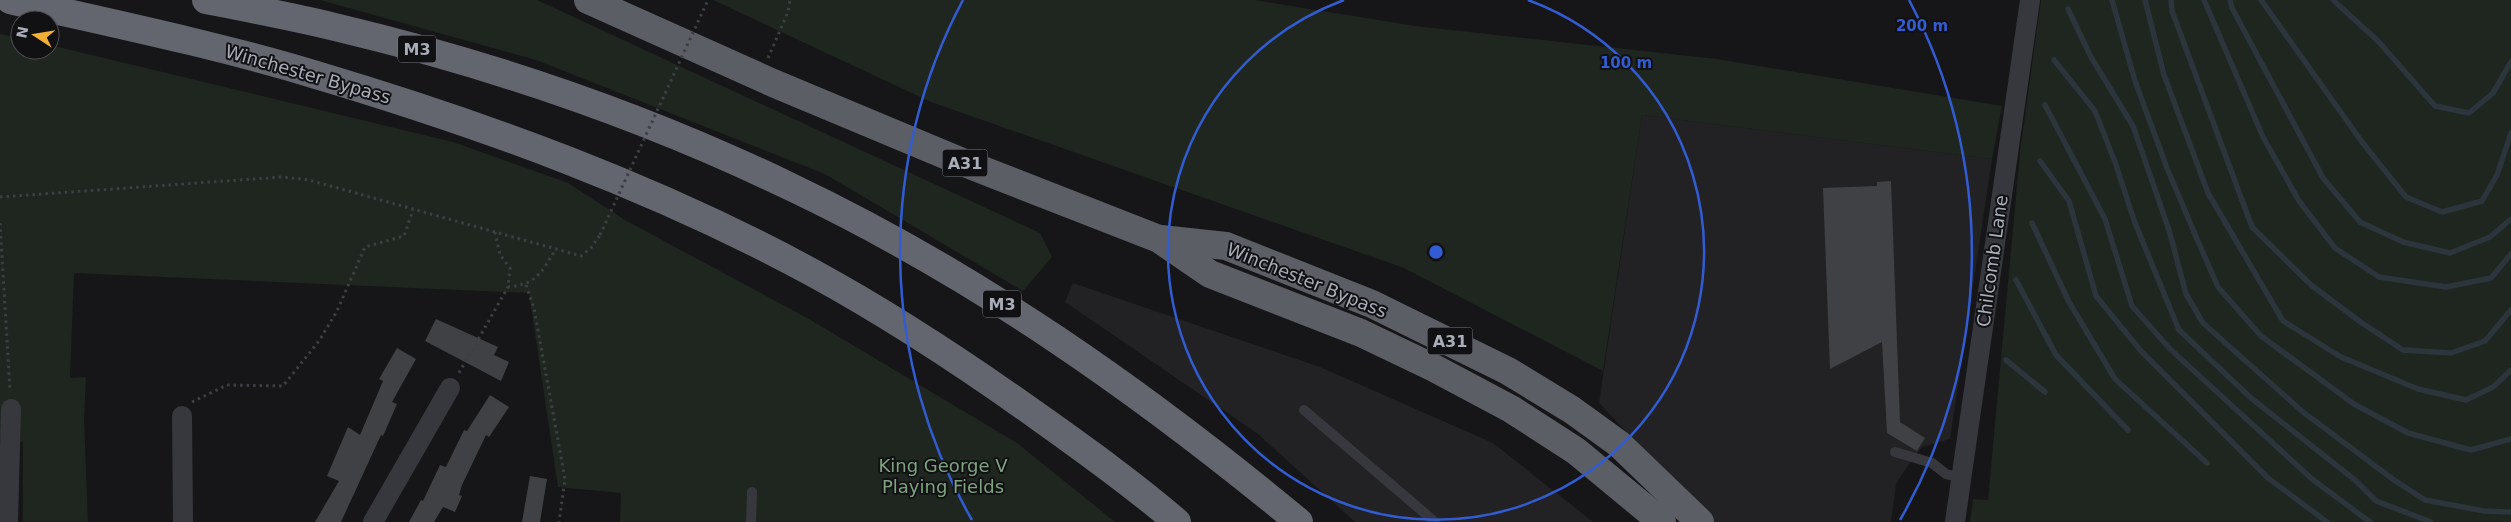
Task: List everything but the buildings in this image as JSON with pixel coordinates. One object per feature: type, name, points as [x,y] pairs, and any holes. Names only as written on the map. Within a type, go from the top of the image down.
[{"type":"highway","name":"Winchester Bypass","points":[[10,0],[218,48],[310,73],[406,103],[598,172],[646,192],[760,245],[883,314],[1000,389],[1134,485],[1176,522]]},
{"type":"highway","name":"M3","points":[[206,0],[338,28],[452,59],[623,116],[792,187],[958,277],[1026,318],[1154,406],[1215,452],[1299,522]]},
{"type":"highway","name":"A31","points":[[588,0],[772,84],[962,162],[1159,239]]},
{"type":"highway","name":"Winchester Bypass","points":[[1159,239],[1210,274],[1361,333],[1434,368],[1511,409],[1576,451],[1662,522]]},
{"type":"highway","name":"Winchester Bypass","points":[[1159,239],[1226,246],[1372,304],[1508,371],[1572,410],[1619,444],[1700,522]]},
{"type":"street","name":"Chilcomb Lane","points":[[1955,522],[2030,0]]},
{"type":"street","points":[[373,522],[450,388]]},
{"type":"street","points":[[8,522],[4,473],[10,409]]},
{"type":"street","points":[[182,416],[183,522]]},
{"type":"lane","points":[[1304,410],[1435,522]]},
{"type":"lane","points":[[1895,452],[1932,463],[1946,474],[1960,478]]},
{"type":"lane","points":[[751,522],[752,492]]},
{"type":"path","points":[[0,197],[282,177],[309,180],[581,256],[600,235],[708,0]]},
{"type":"path","points":[[766,64],[788,12],[790,0]]},
{"type":"path","points":[[182,416],[193,401],[227,385],[283,386],[319,341],[337,311],[366,247],[404,236],[413,210]]},
{"type":"path","points":[[0,223],[10,409]]},
{"type":"path","points":[[450,388],[508,286],[510,268],[500,255],[495,232]]},
{"type":"path","points":[[508,286],[526,285],[540,273],[556,249]]},
{"type":"path","points":[[526,285],[535,317],[565,479],[559,522]]},
{"type":"shaded area","points":[[1642,115],[1992,159],[1950,439],[1922,447],[1913,458],[1896,484],[1891,522],[1712,522],[1599,403]]},
{"type":"shaded area","points":[[1073,283],[1320,367],[1493,443],[1593,522],[1355,522],[1258,434],[1065,302]]},
{"type":"green space","points":[[320,0],[537,0],[1040,233],[1052,257],[1023,291],[825,174],[536,60]]},
{"type":"green space","points":[[713,0],[1255,0],[1415,26],[1717,59],[2002,106],[1992,159],[1642,115],[1603,371],[1404,268],[931,102]]},
{"type":"green space","points":[[2041,0],[2511,0],[2511,522],[1970,522],[1973,499],[1988,500],[2020,153]]},
{"type":"green space","name":"King George V Playing Fields","points":[[0,34],[10,36],[10,60],[60,60],[60,47],[453,142],[568,183],[625,220],[809,319],[1017,443],[1115,522],[620,522],[621,493],[558,487],[529,293],[74,273],[70,378],[86,377],[84,419],[88,522],[23,522],[23,442],[0,439]]},
{"type":"waterway","points":[[2112,0],[2135,81],[2167,168],[2218,287],[2261,336],[2354,404],[2408,433],[2471,450],[2511,439]]},
{"type":"waterway","points":[[2145,0],[2164,75],[2208,193],[2283,321],[2341,357],[2418,389],[2466,400],[2493,387],[2511,370]]},
{"type":"waterway","points":[[2171,0],[2172,11],[2252,227],[2311,285],[2362,323],[2403,350],[2451,353],[2485,341],[2511,310]]},
{"type":"waterway","points":[[2204,0],[2263,137],[2299,201],[2335,248],[2379,277],[2446,287],[2491,278],[2511,254]]},
{"type":"waterway","points":[[2230,0],[2232,8],[2323,178],[2360,222],[2403,242],[2450,253],[2490,237],[2511,219]]},
{"type":"waterway","points":[[2261,0],[2362,142],[2406,197],[2442,212],[2482,201],[2497,175],[2511,133]]},
{"type":"waterway","points":[[2333,0],[2378,41],[2435,106],[2469,113],[2493,93],[2511,62]]},
{"type":"waterway","points":[[2068,9],[2091,57],[2133,126],[2169,230],[2186,294],[2203,323],[2303,412],[2394,480],[2425,500],[2484,511],[2511,512]]},
{"type":"waterway","points":[[2054,60],[2095,111],[2115,162],[2135,223],[2179,330],[2251,398],[2355,480],[2376,501],[2431,522]]},
{"type":"waterway","points":[[2045,105],[2105,219],[2132,306],[2170,349],[2312,479],[2370,522]]},
{"type":"waterway","points":[[2040,161],[2069,201],[2096,296],[2141,351],[2268,478],[2327,522]]},
{"type":"waterway","points":[[2032,223],[2069,302],[2115,379],[2207,463]]},
{"type":"waterway","points":[[2016,280],[2056,355],[2128,430]]},
{"type":"waterway","points":[[2006,360],[2045,392]]}]
